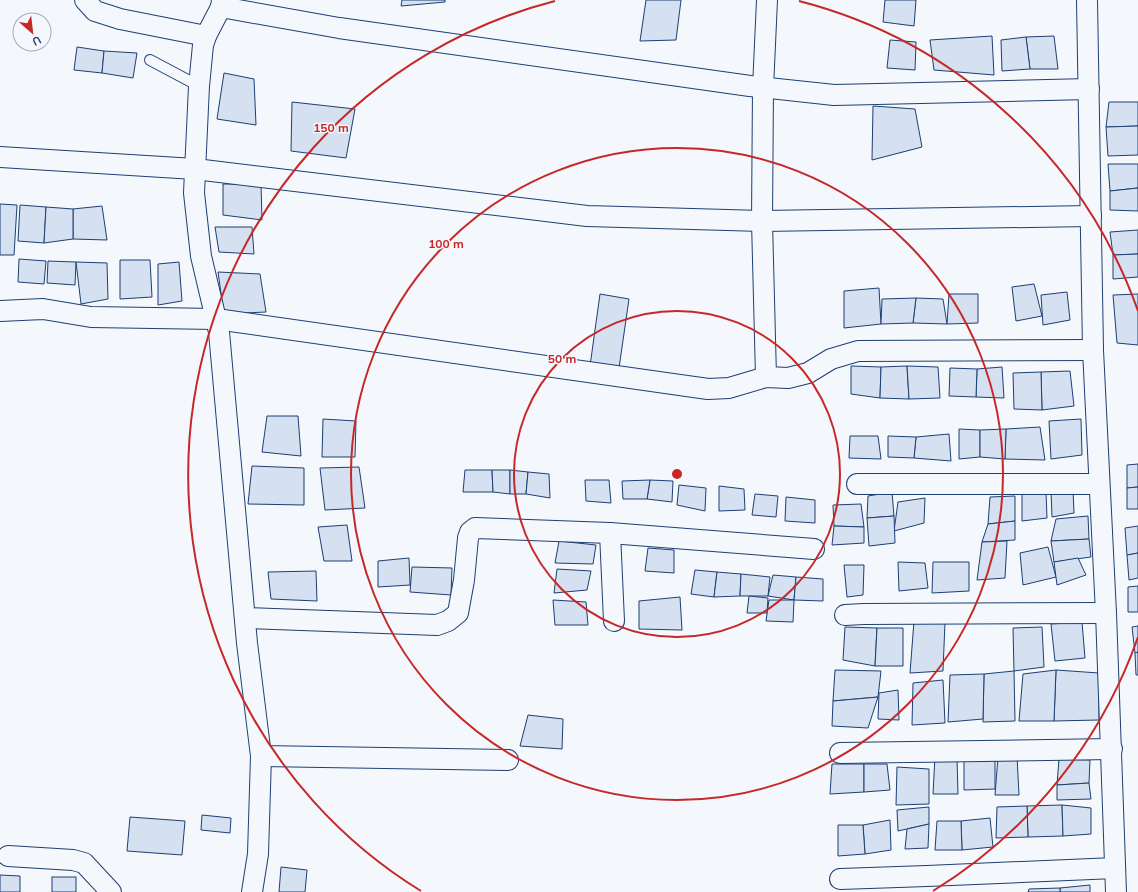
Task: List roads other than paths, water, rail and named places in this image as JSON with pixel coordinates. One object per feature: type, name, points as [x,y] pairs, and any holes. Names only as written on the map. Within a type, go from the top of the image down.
[{"type":"street","points":[[85,0],[95,11],[120,19],[206,36]]},
{"type":"street","points":[[764,0],[767,0],[763,88],[762,221],[766,377]]},
{"type":"street","points":[[1088,0],[1093,350],[1112,749],[1116,892]]},
{"type":"street","points":[[252,892],[258,854],[261,756],[245,618],[219,332],[201,256],[194,192],[199,86],[203,46],[206,36],[222,4],[339,28],[763,88],[834,96],[1089,89]]},
{"type":"street","points":[[0,157],[195,169],[587,216],[762,221],[1091,216]]},
{"type":"street","points":[[0,311],[43,309],[91,317],[216,319],[708,389],[729,388],[766,377],[788,378],[808,373],[831,359],[858,351],[1093,350]]},
{"type":"street","points":[[857,484],[1099,484]]},
{"type":"street","points":[[245,618],[437,625],[448,621],[458,613],[464,580],[468,538],[470,532],[475,528],[610,533],[814,549]]},
{"type":"street","points":[[610,533],[614,621]]},
{"type":"street","points":[[845,615],[1106,613]]},
{"type":"street","points":[[840,753],[1112,749]]},
{"type":"street","points":[[261,756],[508,760]]},
{"type":"street","points":[[8,856],[73,860],[84,863],[111,892]]},
{"type":"street","points":[[840,879],[1115,868]]},
{"type":"lane","points":[[150,60],[199,86]]}]
